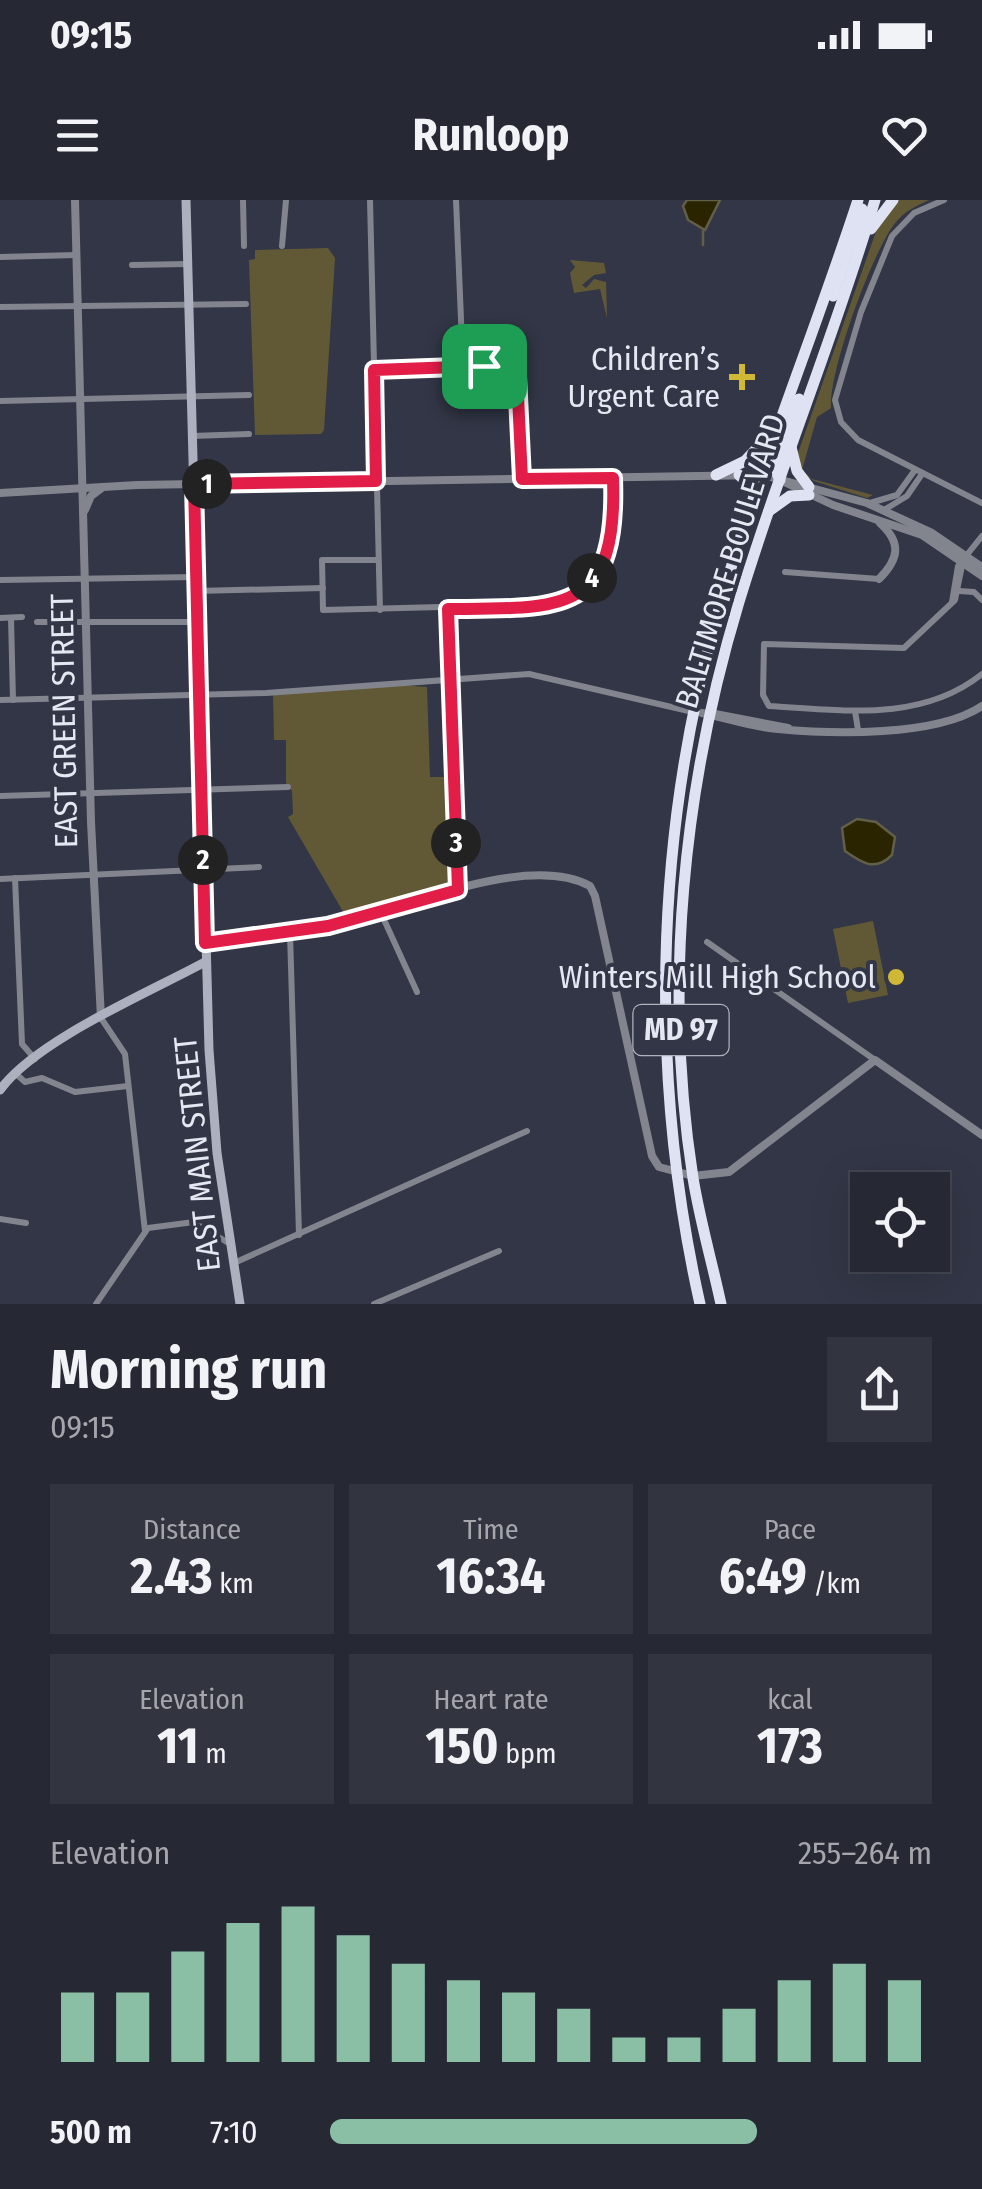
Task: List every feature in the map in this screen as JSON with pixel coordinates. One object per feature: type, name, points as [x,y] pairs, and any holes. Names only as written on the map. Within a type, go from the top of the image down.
[{"type":"highway","points":[[838,257],[835,246],[850,200]]},
{"type":"highway","points":[[780,480],[778,460],[859,226],[861,200]]},
{"type":"highway","name":"BALTIMORE BOULEVARD","points":[[721,1304],[693,1176],[683,1084],[680,962],[702,713],[716,621],[838,257],[861,200]]},
{"type":"highway","name":"BALTIMORE BOULEVARD","points":[[700,1304],[677,1174],[666,1028],[668,917],[681,782],[875,200]]},
{"type":"highway","points":[[862,240],[892,200]]},
{"type":"highway","points":[[716,475],[745,461],[782,422]]},
{"type":"highway","points":[[769,511],[790,496],[809,491],[797,472],[791,447]]},
{"type":"highway","points":[[739,475],[755,499]]},
{"type":"main road","name":"EAST MAIN STREET","points":[[186,200],[205,943],[202,978],[212,1106],[240,1304]]},
{"type":"main road","points":[[0,1090],[35,1058],[205,962]]},
{"type":"street","name":"EAST GREEN STREET","points":[[75,200],[90,793],[101,1018],[125,1054],[145,1231]]},
{"type":"street","points":[[243,200],[244,246]]},
{"type":"street","points":[[282,246],[286,200]]},
{"type":"street","points":[[370,200],[380,610]]},
{"type":"street","points":[[456,200],[463,367]]},
{"type":"street","points":[[944,200],[914,212],[892,236],[835,392],[838,415],[852,435],[982,502]]},
{"type":"street","points":[[0,257],[76,255]]},
{"type":"street","points":[[132,265],[188,264]]},
{"type":"street","points":[[0,307],[246,304]]},
{"type":"street","points":[[374,370],[508,368],[516,374],[522,479]]},
{"type":"street","points":[[0,401],[248,395]]},
{"type":"street","points":[[192,436],[249,434]]},
{"type":"street","points":[[867,504],[896,494],[919,472]]},
{"type":"street","points":[[854,513],[884,510],[907,496],[919,472]]},
{"type":"street","points":[[0,493],[108,486],[764,475],[854,513],[922,536],[982,567]]},
{"type":"street","points":[[378,560],[322,560],[323,610],[538,608],[575,598],[594,577],[612,540],[613,478]]},
{"type":"street","points":[[84,525],[91,496],[108,486]]},
{"type":"street","points":[[809,491],[884,510],[965,558],[982,576]]},
{"type":"street","points":[[785,572],[879,578],[893,564],[896,553],[895,540],[877,520]]},
{"type":"street","points":[[952,603],[954,573],[982,536]]},
{"type":"street","points":[[965,558],[960,590],[952,603],[902,648],[764,644],[762,695],[770,706],[823,713],[865,710],[935,702],[982,674]]},
{"type":"street","points":[[0,580],[196,577]]},
{"type":"street","points":[[196,590],[322,588]]},
{"type":"street","points":[[960,590],[974,592],[982,600]]},
{"type":"street","points":[[448,609],[458,890]]},
{"type":"street","points":[[0,618],[22,618]]},
{"type":"street","points":[[11,618],[12,700]]},
{"type":"street","points":[[37,622],[196,622]]},
{"type":"street","points":[[0,700],[322,690],[450,677],[551,676],[702,713],[788,729],[862,730],[945,722],[982,706]]},
{"type":"street","points":[[855,710],[862,730]]},
{"type":"street","points":[[862,730],[865,710]]},
{"type":"street","points":[[0,796],[288,787]]},
{"type":"street","points":[[0,879],[259,868]]},
{"type":"street","points":[[205,943],[290,933],[506,879],[551,876],[590,886],[652,1156],[659,1168],[677,1174],[725,1173],[740,1166],[875,1060]]},
{"type":"street","points":[[15,878],[22,1044],[35,1058]]},
{"type":"street","points":[[382,912],[388,936],[417,992]]},
{"type":"street","points":[[290,933],[299,1235]]},
{"type":"street","points":[[707,942],[982,1135]]},
{"type":"street","points":[[859,1073],[874,1068],[893,1072]]},
{"type":"street","points":[[15,1074],[25,1082],[42,1078],[72,1091],[128,1086]]},
{"type":"street","points":[[232,1264],[528,1130]]},
{"type":"street","points":[[0,1218],[26,1223]]},
{"type":"street","points":[[96,1304],[145,1231],[174,1222],[194,1222],[230,1244]]},
{"type":"street","points":[[374,1304],[499,1252]]},
{"type":"shaded area","points":[[687,200],[720,200],[705,230],[688,220],[683,206]]},
{"type":"shaded area","points":[[896,200],[929,200],[899,218],[886,236],[844,341],[831,408],[817,417],[802,470],[812,479],[873,495],[867,498],[814,481],[799,470],[798,453],[879,223]]},
{"type":"shaded area","points":[[328,248],[335,258],[324,430],[321,434],[255,435],[249,260],[255,259],[255,250]]},
{"type":"shaded area","points":[[570,260],[604,263],[606,273],[594,275],[582,285],[586,288],[594,279],[606,282],[607,318],[600,289],[574,293],[570,273],[575,267]]},
{"type":"shaded area","points":[[398,685],[427,687],[430,777],[446,777],[448,887],[345,915],[288,817],[293,814],[292,791],[286,783],[286,740],[274,740],[273,695]]},
{"type":"shaded area","points":[[857,819],[876,822],[895,837],[892,855],[886,860],[868,864],[845,851],[842,828]]},
{"type":"shaded area","points":[[873,921],[888,995],[848,1003],[833,929]]},
{"type":"waterway","points":[[703,231],[703,245]]},
{"type":"place","name":"Children’s Urgent Care","points":[[742,377]]},
{"type":"place","name":"Winters Mill High School","points":[[896,977]]},
{"type":"route","points":[[484,366],[508,368],[517,376],[522,479],[613,478],[614,532],[606,558],[594,577],[569,602],[528,608],[448,609],[458,890],[328,926],[205,943],[194,484],[376,481],[374,370],[484,366]]}]
